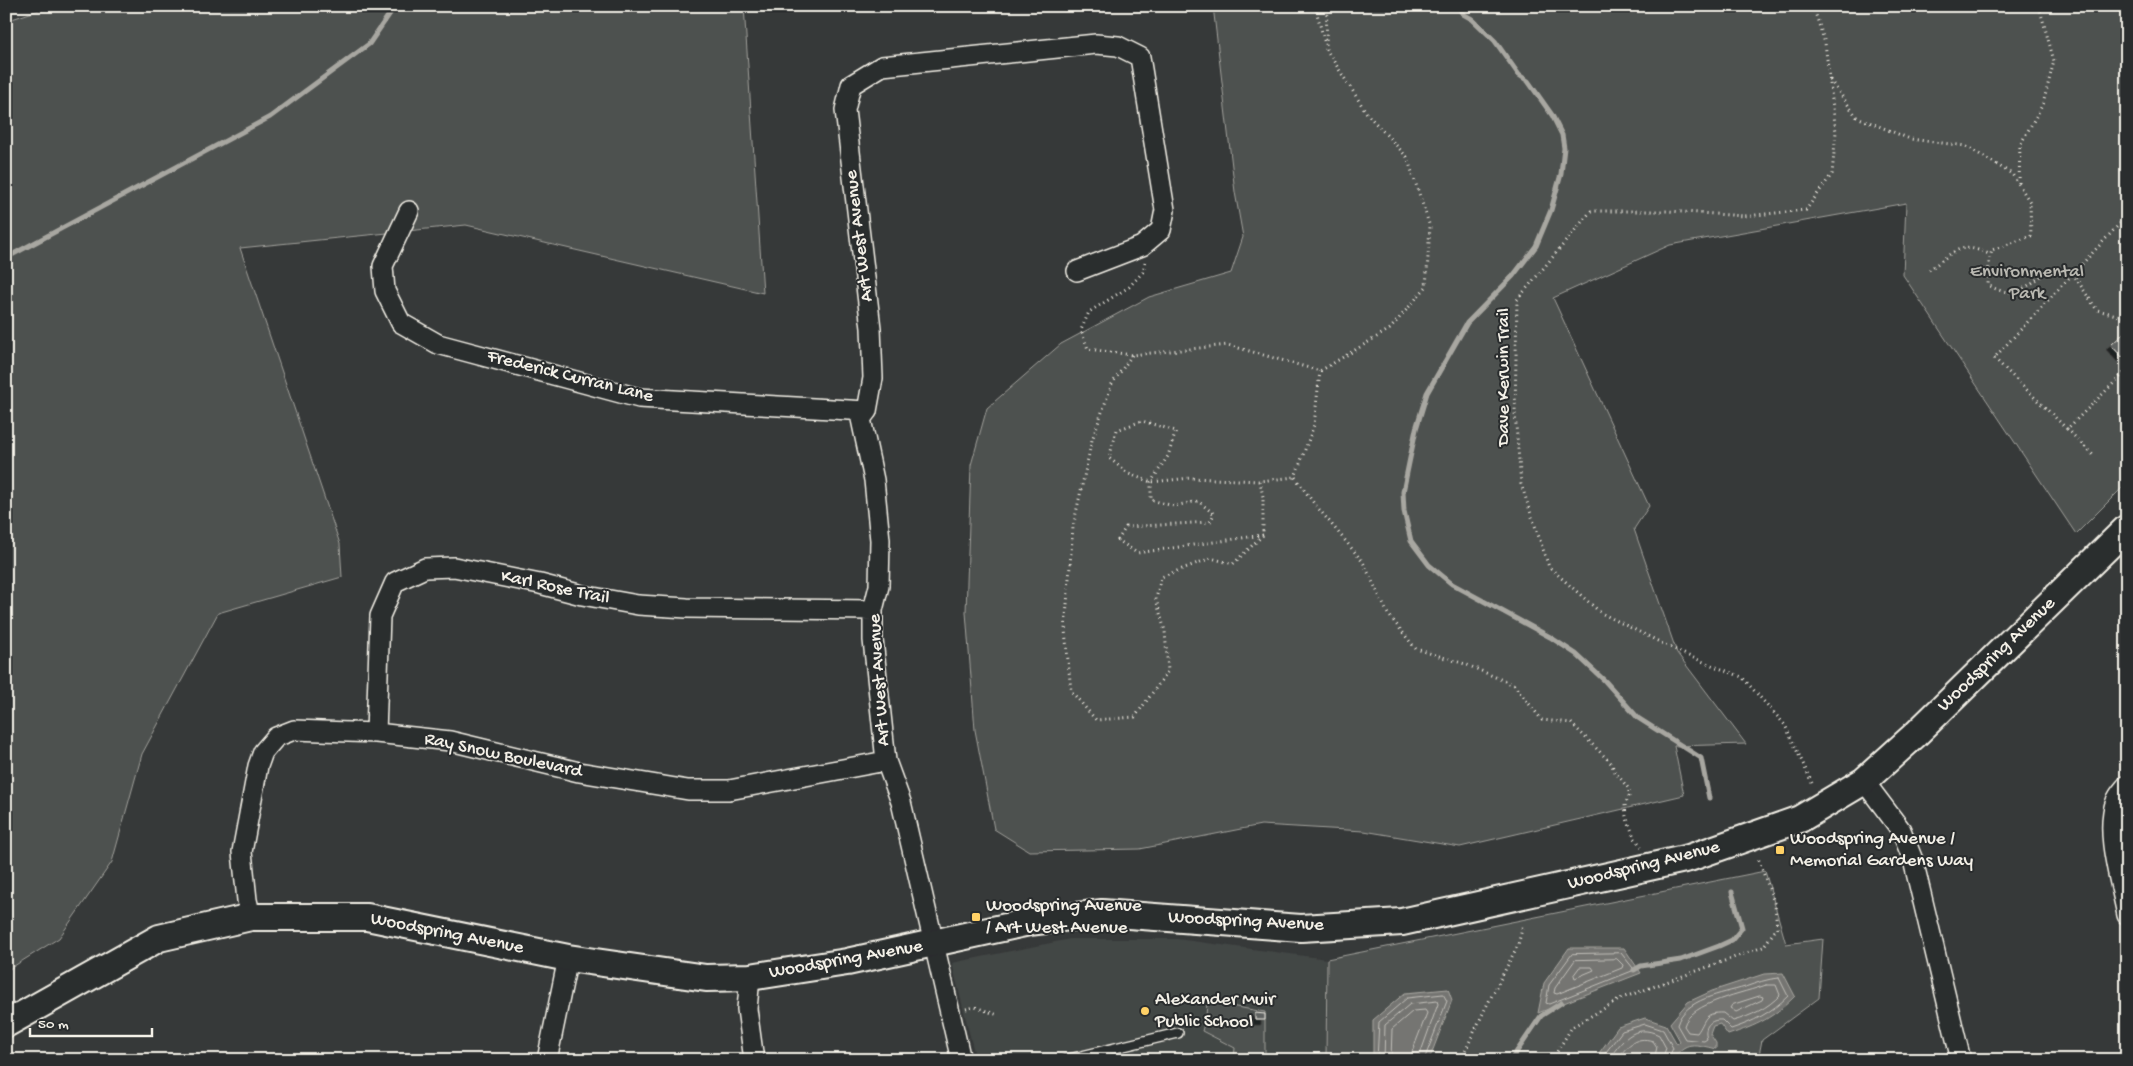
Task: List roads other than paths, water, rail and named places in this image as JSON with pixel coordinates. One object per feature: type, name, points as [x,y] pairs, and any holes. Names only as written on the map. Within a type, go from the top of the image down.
[{"type":"street","name":"Art West Avenue","points":[[961,1060],[901,802],[886,761],[878,703],[873,640],[873,610],[879,586],[880,540],[874,480],[861,419],[867,411],[873,378],[872,328],[845,110],[851,84],[882,66],[1096,44],[1118,46],[1140,57],[1165,210],[1161,230],[1142,246],[1076,271]]},
{"type":"street","name":"Frederick Curran Lane","points":[[409,211],[383,266],[385,291],[401,323],[438,344],[638,398],[867,411]]},
{"type":"street","name":"Woodspring Avenue","points":[[6,1024],[159,938],[251,918],[368,917],[568,958],[706,978],[750,977],[847,962],[1029,922],[1102,912],[1301,928],[1402,922],[1689,858],[1800,819],[1864,782],[1916,734],[2127,528]]},
{"type":"street","name":"Karl Rose Trail","points":[[376,733],[380,616],[395,582],[425,568],[454,567],[540,584],[582,595],[638,605],[687,608],[873,610]]},
{"type":"street","name":"Ray Snow Boulevard","points":[[251,918],[242,852],[258,766],[263,752],[276,737],[294,730],[376,733],[450,741],[524,757],[579,772],[688,790],[729,790],[886,761]]},
{"type":"street","points":[[1864,782],[1901,830],[1913,860],[1961,1060]]},
{"type":"street","points":[[2127,785],[2116,800],[2112,820],[2114,850],[2127,915]]},
{"type":"street","points":[[547,1060],[568,958]]},
{"type":"street","points":[[750,977],[747,1009],[754,1060]]},
{"type":"lane","points":[[1065,1060],[1178,1033]]},
{"type":"water","points":[[1569,948],[1624,948],[1641,973],[1538,1013],[1544,983]]},
{"type":"water","points":[[1783,973],[1795,996],[1772,1015],[1757,1024],[1739,1031],[1728,1035],[1720,1024],[1713,1026],[1710,1034],[1716,1043],[1716,1049],[1696,1045],[1686,1046],[1672,1060],[1594,1060],[1618,1027],[1645,1018],[1666,1025],[1677,1044],[1680,1041],[1670,1023],[1688,1002],[1712,991],[1764,974]]},
{"type":"water","points":[[1448,989],[1452,1000],[1429,1060],[1373,1060],[1373,1020],[1405,993]]},
{"type":"waterway","points":[[6,258],[270,117],[369,44],[395,6]]},
{"type":"waterway","points":[[1457,6],[1463,14],[1472,19],[1495,41],[1519,75],[1528,81],[1552,115],[1562,135],[1564,148],[1561,174],[1551,210],[1536,246],[1513,276],[1467,323],[1427,393],[1416,429],[1403,492],[1404,511],[1411,541],[1429,565],[1452,584],[1550,637],[1576,654],[1605,681],[1638,718],[1701,758],[1709,798]]},
{"type":"waterway","points":[[1634,970],[1641,966],[1681,960],[1732,940],[1742,928],[1732,892]]},
{"type":"waterway","points":[[1511,1060],[1541,1016],[1561,1003]]},
{"type":"place","name":"Woodspring Avenue / Memorial Gardens Way","points":[[1780,850]]},
{"type":"place","name":"Woodspring Avenue / Art West Avenue","points":[[976,917]]},
{"type":"place","name":"Alexander Muir Public School","points":[[1145,1011]]},
{"type":"park label","name":"Environmental Park","points":[[2027,283]]}]
